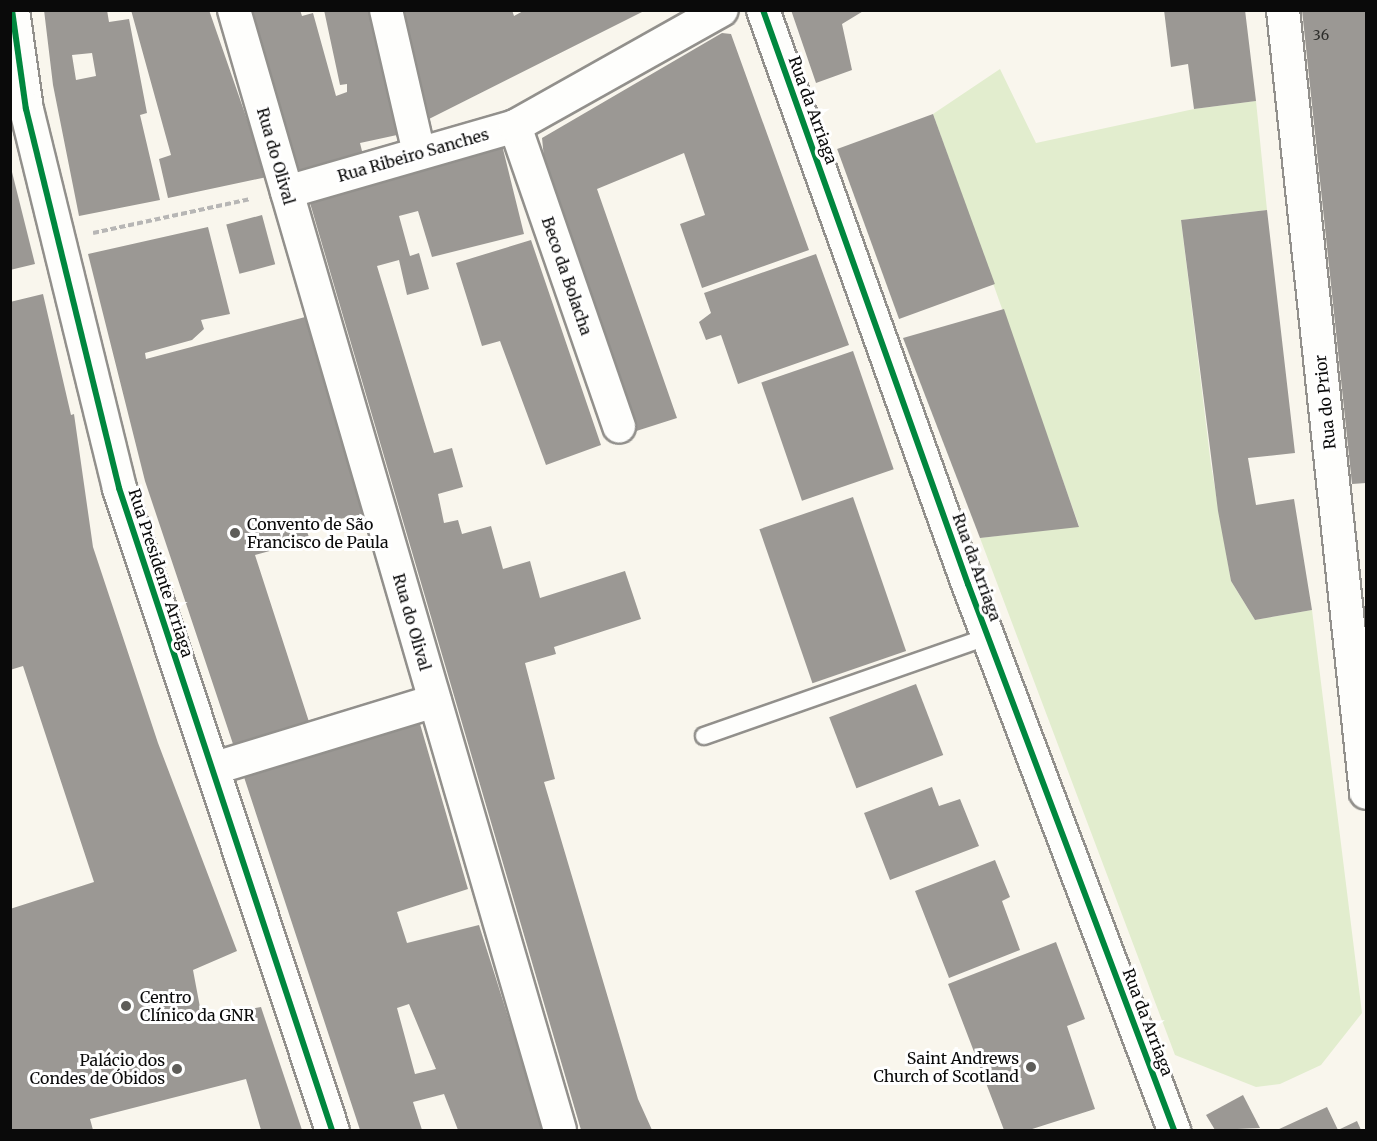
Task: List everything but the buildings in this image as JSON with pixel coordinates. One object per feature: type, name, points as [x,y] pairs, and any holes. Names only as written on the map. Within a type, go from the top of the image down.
[{"type":"street","name":"Rua Presidente Arriaga","points":[[12,10],[26,108],[87,368],[119,488],[332,1131]]},
{"type":"street","name":"Rua do Olival","points":[[234,10],[560,1131]]},
{"type":"street","points":[[386,10],[419,153]]},
{"type":"street","name":"Rua Ribeiro Sanches","points":[[287,192],[515,126],[723,10]]},
{"type":"street","name":"Rua da Arriaga","points":[[763,10],[989,636],[1174,1131]]},
{"type":"street","name":"Rua do Prior","points":[[1283,10],[1366,794]]},
{"type":"street","name":"Beco da Bolacha","points":[[515,126],[619,426]]},
{"type":"street","points":[[212,769],[435,701]]},
{"type":"lane","points":[[704,736],[989,636]]},
{"type":"path","points":[[91,234],[287,192]]},
{"type":"green space","points":[[1000,69],[1036,143],[1194,109],[1256,101],[1267,210],[1181,220],[1211,465],[1231,581],[1255,620],[1312,610],[1362,1013],[1321,1065],[1280,1084],[1256,1087],[1175,1055],[980,538],[1079,526],[933,114]]},
{"type":"cycle path","points":[[12,10],[26,109],[119,488],[332,1130]]},
{"type":"cycle path","points":[[763,10],[968,584],[1174,1130]]},
{"type":"place","name":"Convento de São Francisco de Paula","points":[[235,533]]},
{"type":"place","name":"Centro Clínico da GNR","points":[[126,1006]]},
{"type":"place","name":"Saint Andrews Church of Scotland","points":[[1031,1067]]},
{"type":"place","name":"Palácio dos Condes de Óbidos","points":[[177,1069]]}]
